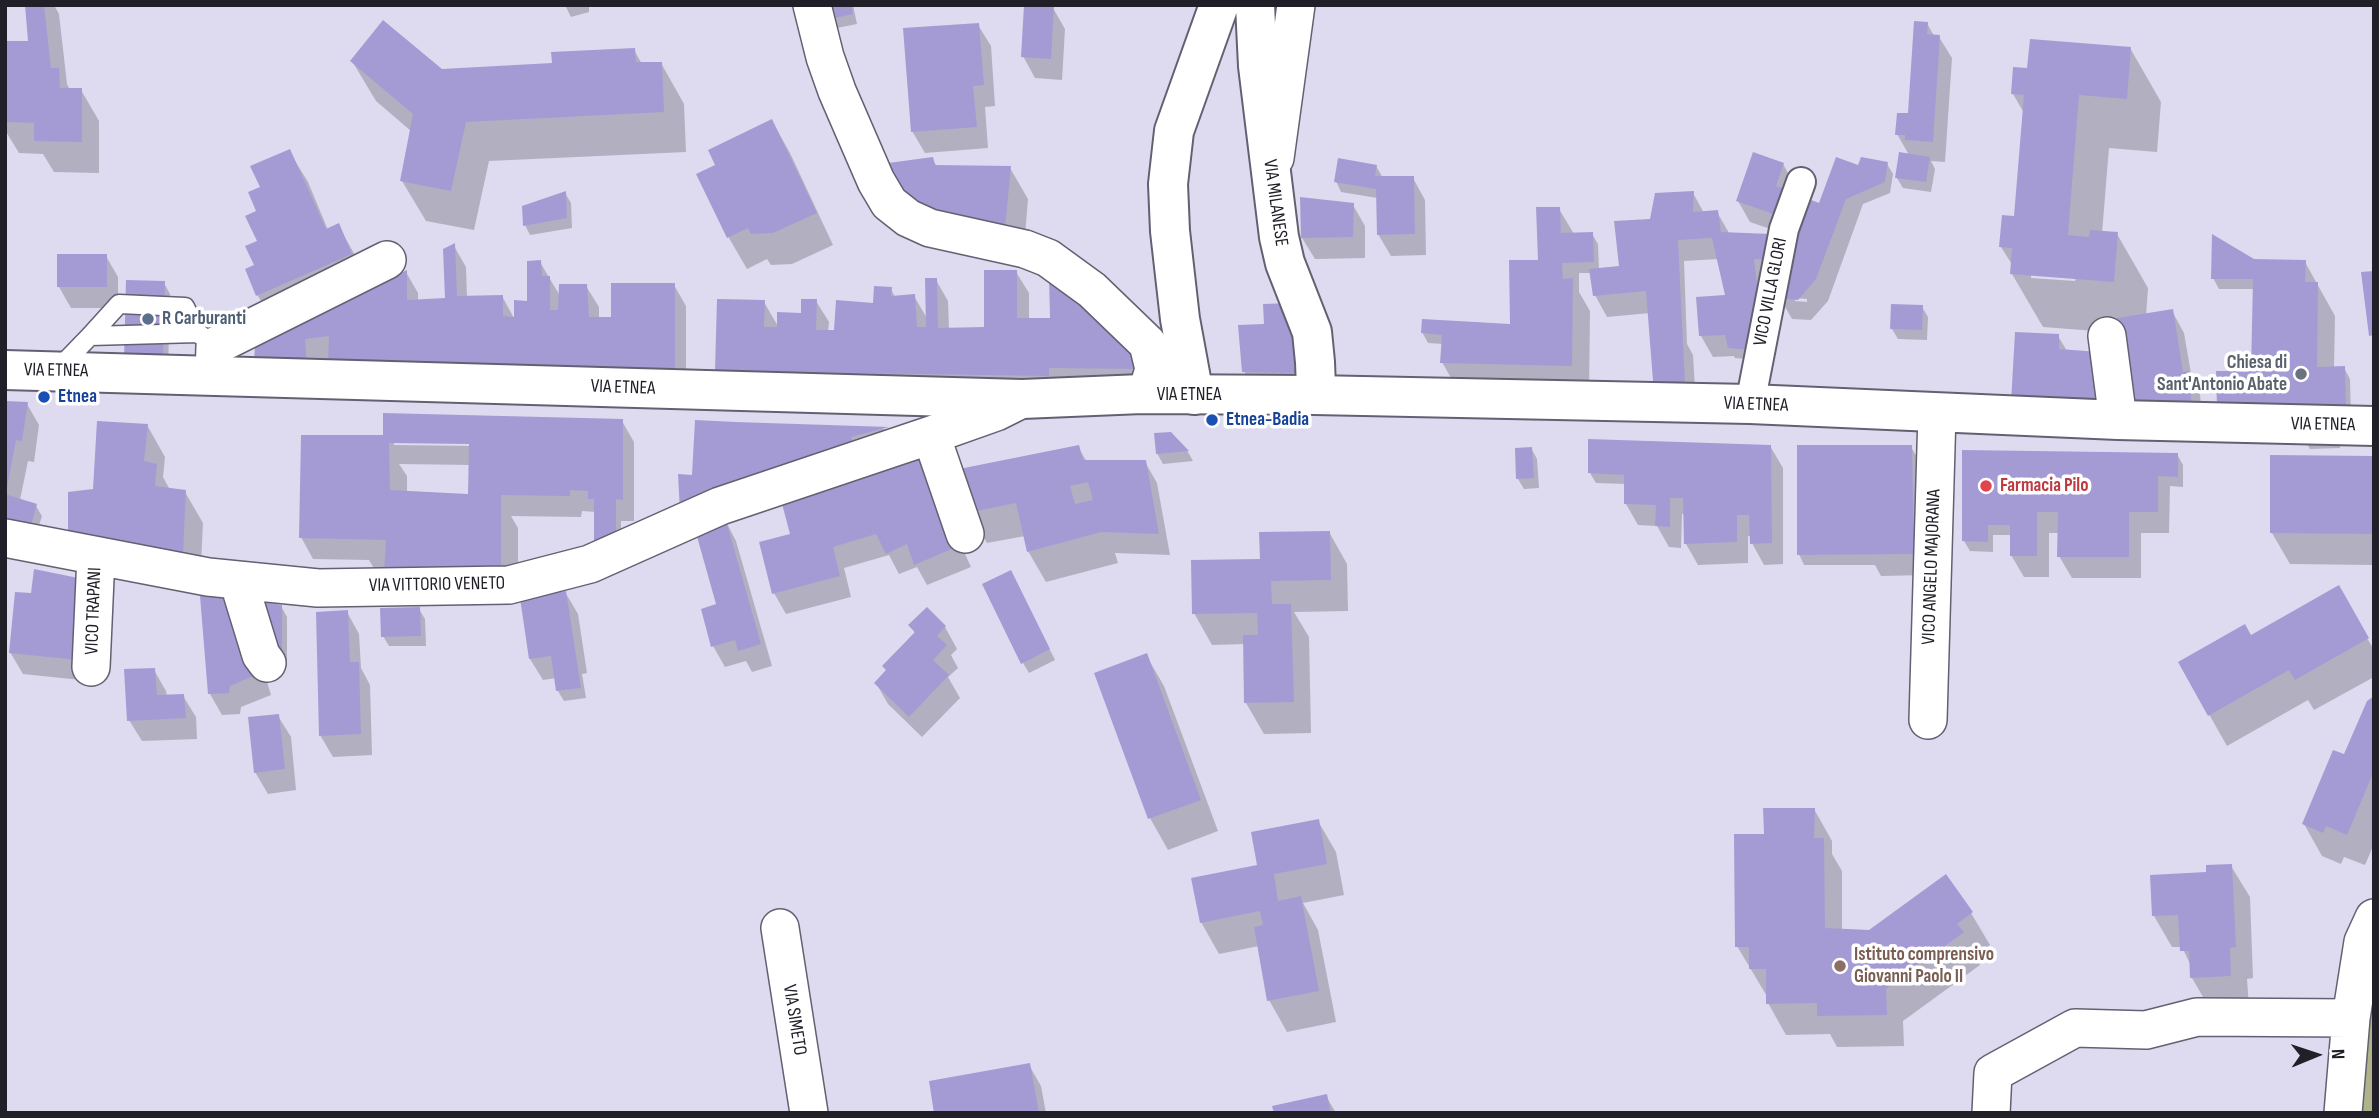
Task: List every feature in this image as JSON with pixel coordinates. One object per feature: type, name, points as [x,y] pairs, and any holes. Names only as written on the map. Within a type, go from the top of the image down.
[{"type":"main road","points":[[1194,395],[1180,319],[1168,210],[1168,184],[1174,131],[1219,5]]},
{"type":"main road","name":"VIA MILANESE","points":[[1255,5],[1258,66],[1279,237],[1285,263],[1312,332],[1316,388],[1314,395]]},
{"type":"main road","name":"VIA ETNEA","points":[[5,370],[56,370],[209,352],[1022,399],[1142,394],[1314,395],[1750,404],[2118,420],[2374,426]]},
{"type":"street","points":[[812,5],[837,91],[876,181],[889,203],[908,218],[930,228],[1001,243],[1048,258],[1092,290],[1148,344],[1154,369],[1148,389],[1142,394]]},
{"type":"street","points":[[1271,183],[1296,5]]},
{"type":"street","name":"VICO VILLA GLORI","points":[[1750,404],[1784,229],[1801,182]]},
{"type":"street","points":[[209,352],[387,260]]},
{"type":"street","points":[[1148,344],[1168,336],[1180,319]]},
{"type":"street","points":[[2107,336],[2118,420]]},
{"type":"street","name":"VIA VITTORIO VENETO","points":[[5,538],[208,577],[318,588],[509,585],[590,564],[720,506],[996,412],[1022,399]]},
{"type":"street","name":"VICO ANGELO MAJORANA","points":[[1928,720],[1937,413]]},
{"type":"street","points":[[931,435],[965,534]]},
{"type":"street","name":"VICO TRAPANI","points":[[91,667],[96,556]]},
{"type":"street","points":[[239,580],[261,655],[267,663]]},
{"type":"street","points":[[2343,1113],[2351,1018],[2363,942],[2374,918]]},
{"type":"street","name":"VIA SIMETO","points":[[780,928],[809,1113]]},
{"type":"street","points":[[1991,1113],[1993,1073],[2075,1028],[2146,1030],[2197,1017],[2351,1018]]},
{"type":"lane","points":[[56,370],[119,304],[185,307],[209,352]]},
{"type":"lane","points":[[90,336],[209,352]]},
{"type":"green space","points":[[2374,970],[2374,1113],[2354,1113]]},
{"type":"building","points":[[25,5],[44,5],[51,68],[59,68],[60,88],[82,88],[82,142],[34,141],[34,123],[5,122],[5,41],[28,41]]},
{"type":"building","points":[[827,5],[851,5],[853,14],[830,19]]},
{"type":"building","points":[[1024,5],[1054,6],[1051,59],[1021,57]]},
{"type":"building","points":[[383,20],[442,69],[552,63],[551,52],[635,48],[636,62],[662,62],[664,112],[466,122],[451,191],[400,181],[413,114],[350,61]]},
{"type":"building","points":[[1914,21],[1928,22],[1927,34],[1940,35],[1933,142],[1905,140],[1905,135],[1895,135],[1897,113],[1908,113]]},
{"type":"building","points":[[979,23],[984,85],[973,86],[977,127],[911,132],[903,28]]},
{"type":"building","points":[[2030,39],[2131,47],[2127,99],[2079,95],[2068,235],[2089,237],[2090,230],[2118,232],[2114,282],[2010,274],[2012,248],[1999,247],[2002,215],[2014,216],[2024,95],[2011,94],[2013,67],[2027,68]]},
{"type":"building","points":[[772,119],[817,213],[773,233],[751,234],[748,228],[727,238],[696,174],[715,165],[708,150]]},
{"type":"building","points":[[290,149],[326,229],[339,223],[352,254],[256,296],[245,269],[254,265],[245,246],[257,241],[245,216],[256,211],[248,192],[260,187],[250,166]]},
{"type":"building","points":[[1753,152],[1784,163],[1776,186],[1788,190],[1779,216],[1736,201]]},
{"type":"building","points":[[1899,152],[1930,157],[1926,182],[1895,178]]},
{"type":"building","points":[[933,157],[935,165],[1011,166],[1005,228],[941,220],[895,195],[888,163]]},
{"type":"building","points":[[1836,157],[1858,165],[1861,157],[1888,162],[1885,182],[1846,199],[1816,279],[1798,300],[1778,298],[1806,198],[1819,203]]},
{"type":"building","points":[[1338,158],[1377,165],[1375,176],[1414,176],[1415,234],[1377,235],[1376,189],[1334,182]]},
{"type":"building","points":[[566,191],[567,218],[523,226],[522,206]]},
{"type":"building","points":[[1694,191],[1693,212],[1718,210],[1721,232],[1771,234],[1772,259],[1754,259],[1758,293],[1752,350],[1728,348],[1725,335],[1699,336],[1696,297],[1725,295],[1712,238],[1678,240],[1685,384],[1653,381],[1646,291],[1593,296],[1589,269],[1619,266],[1614,221],[1650,219],[1655,193]]},
{"type":"building","points":[[1300,197],[1354,203],[1353,237],[1301,238]]},
{"type":"building","points":[[1536,207],[1560,207],[1561,233],[1593,232],[1594,262],[1562,263],[1563,279],[1573,278],[1572,366],[1440,363],[1442,335],[1421,333],[1422,319],[1510,324],[1509,260],[1538,260]]},
{"type":"building","points":[[2212,234],[2254,259],[2306,260],[2305,282],[2318,282],[2317,367],[2345,366],[2346,408],[2217,407],[2216,371],[2251,371],[2253,279],[2211,279]]},
{"type":"building","points":[[455,243],[457,296],[503,295],[503,316],[514,317],[514,300],[527,301],[527,261],[541,260],[542,276],[550,276],[550,310],[558,310],[559,284],[587,284],[589,317],[611,317],[611,283],[675,283],[675,373],[328,366],[329,336],[305,339],[307,366],[254,364],[255,345],[407,270],[407,300],[445,298],[443,249]]},
{"type":"building","points":[[57,254],[107,254],[107,287],[57,287]]},
{"type":"building","points":[[984,270],[1017,270],[1017,318],[1050,318],[1049,276],[1134,346],[1138,369],[1049,368],[1049,376],[715,371],[717,299],[765,300],[764,327],[777,327],[777,312],[801,313],[801,299],[817,299],[816,330],[834,330],[836,300],[873,303],[874,286],[892,287],[891,296],[915,294],[917,327],[926,327],[925,278],[937,278],[938,328],[984,327]]},
{"type":"building","points":[[2374,271],[2374,335],[2369,336],[2361,272]]},
{"type":"building","points":[[126,280],[165,281],[163,363],[124,361]]},
{"type":"building","points":[[1291,303],[1300,373],[1242,372],[1238,325],[1264,324],[1263,304]]},
{"type":"building","points":[[1891,304],[1923,305],[1922,330],[1890,329]]},
{"type":"building","points":[[2173,309],[2183,372],[2189,371],[2192,411],[2127,409],[2127,381],[2117,318]]},
{"type":"building","points":[[2015,332],[2059,334],[2059,349],[2099,352],[2105,409],[2011,403]]},
{"type":"building","points":[[5,401],[28,402],[22,441],[16,440],[6,493]]},
{"type":"building","points":[[383,413],[623,419],[623,500],[616,499],[616,542],[594,552],[594,499],[588,499],[588,491],[570,490],[570,496],[501,495],[501,572],[384,573],[386,540],[299,538],[301,435],[383,435]],"holes":[[[389,443],[469,444],[468,494],[390,490]]]},
{"type":"building","points":[[695,420],[889,427],[851,437],[854,445],[680,512],[678,474],[692,475]]},
{"type":"building","points":[[97,421],[148,424],[144,461],[157,464],[155,486],[186,490],[183,554],[68,533],[68,492],[93,489]]},
{"type":"building","points":[[1171,432],[1189,451],[1156,454],[1154,433]]},
{"type":"building","points":[[1588,439],[1771,445],[1772,543],[1750,544],[1749,515],[1737,515],[1737,542],[1684,544],[1683,498],[1670,498],[1670,527],[1655,526],[1656,505],[1624,504],[1624,475],[1588,473]]},
{"type":"building","points":[[1079,445],[1083,460],[1146,460],[1159,534],[1101,532],[1027,552],[1016,503],[967,513],[959,469]],"holes":[[[1088,482],[1093,500],[1075,504],[1070,486]]]},
{"type":"building","points":[[1797,445],[1912,445],[1914,554],[1797,555]]},
{"type":"building","points":[[1532,447],[1534,478],[1516,479],[1515,448]]},
{"type":"building","points":[[1962,450],[2178,453],[2178,477],[2158,476],[2158,512],[2129,512],[2129,557],[2057,557],[2058,512],[2037,512],[2037,556],[2010,556],[2010,525],[1988,525],[1988,542],[1962,541]]},
{"type":"building","points":[[2270,455],[2374,456],[2374,534],[2270,533]]},
{"type":"building","points":[[920,458],[961,545],[914,565],[907,544],[886,554],[876,534],[833,547],[840,576],[772,594],[759,542],[790,534],[781,500]]},
{"type":"building","points":[[5,494],[37,504],[31,525],[5,518]]},
{"type":"building","points":[[725,517],[761,644],[738,651],[735,640],[711,647],[701,609],[716,604],[696,533]]},
{"type":"building","points":[[1330,531],[1331,580],[1271,581],[1272,604],[1291,604],[1294,702],[1244,703],[1243,635],[1258,635],[1257,613],[1192,614],[1191,560],[1260,559],[1259,532]]},
{"type":"building","points":[[34,569],[88,580],[79,660],[9,653],[15,592],[31,593]]},
{"type":"building","points":[[1011,570],[1050,649],[1021,664],[982,584]]},
{"type":"building","points":[[2339,585],[2369,638],[2295,680],[2289,670],[2208,716],[2178,662],[2245,624],[2251,635]]},
{"type":"building","points":[[566,591],[581,688],[556,691],[551,656],[529,659],[520,598]]},
{"type":"building","points":[[200,596],[238,599],[260,673],[230,686],[229,693],[208,694]]},
{"type":"building","points":[[250,600],[282,605],[282,659]]},
{"type":"building","points":[[420,607],[421,636],[381,637],[380,608]]},
{"type":"building","points":[[927,607],[946,626],[937,636],[947,645],[933,660],[949,675],[909,717],[874,683],[886,670],[882,666],[915,632],[908,625]]},
{"type":"building","points":[[348,610],[350,662],[359,662],[361,734],[319,736],[316,612]]},
{"type":"building","points":[[1147,653],[1201,800],[1148,819],[1094,673]]},
{"type":"building","points":[[155,668],[157,695],[184,694],[186,718],[127,721],[124,669]]},
{"type":"building","points":[[2374,696],[2374,771],[2347,835],[2326,826],[2323,833],[2302,824],[2333,750],[2344,754],[2367,701]]},
{"type":"building","points":[[279,714],[285,769],[254,773],[248,717]]},
{"type":"building","points":[[1763,808],[1815,808],[1814,838],[1824,838],[1825,928],[1869,930],[1946,874],[1973,912],[1957,924],[1964,932],[1886,989],[1887,1015],[1817,1016],[1817,1003],[1766,1004],[1766,969],[1749,969],[1749,947],[1735,947],[1734,834],[1764,834]]},
{"type":"building","points":[[1319,819],[1327,864],[1274,874],[1278,901],[1301,896],[1319,991],[1267,1001],[1254,927],[1263,925],[1260,911],[1200,923],[1191,878],[1257,865],[1251,832]]},
{"type":"building","points":[[2232,864],[2236,947],[2230,948],[2231,976],[2190,978],[2189,951],[2180,951],[2178,915],[2152,916],[2150,875],[2206,872],[2206,865]]},
{"type":"building","points":[[1030,1063],[1039,1113],[934,1113],[929,1081]]},
{"type":"building","points":[[1327,1094],[1331,1113],[1274,1113],[1272,1106]]},
{"type":"place","name":"R Carburanti","points":[[148,319]]},
{"type":"place","name":"Chiesa di Sant'Antonio Abate","points":[[2301,374]]},
{"type":"place","name":"Etnea","points":[[44,397]]},
{"type":"place","name":"Etnea-Badia","points":[[1212,420]]},
{"type":"place","name":"Farmacia Pilo","points":[[1986,486]]},
{"type":"place","name":"Istituto comprensivo Giovanni Paolo II","points":[[1840,966]]}]
